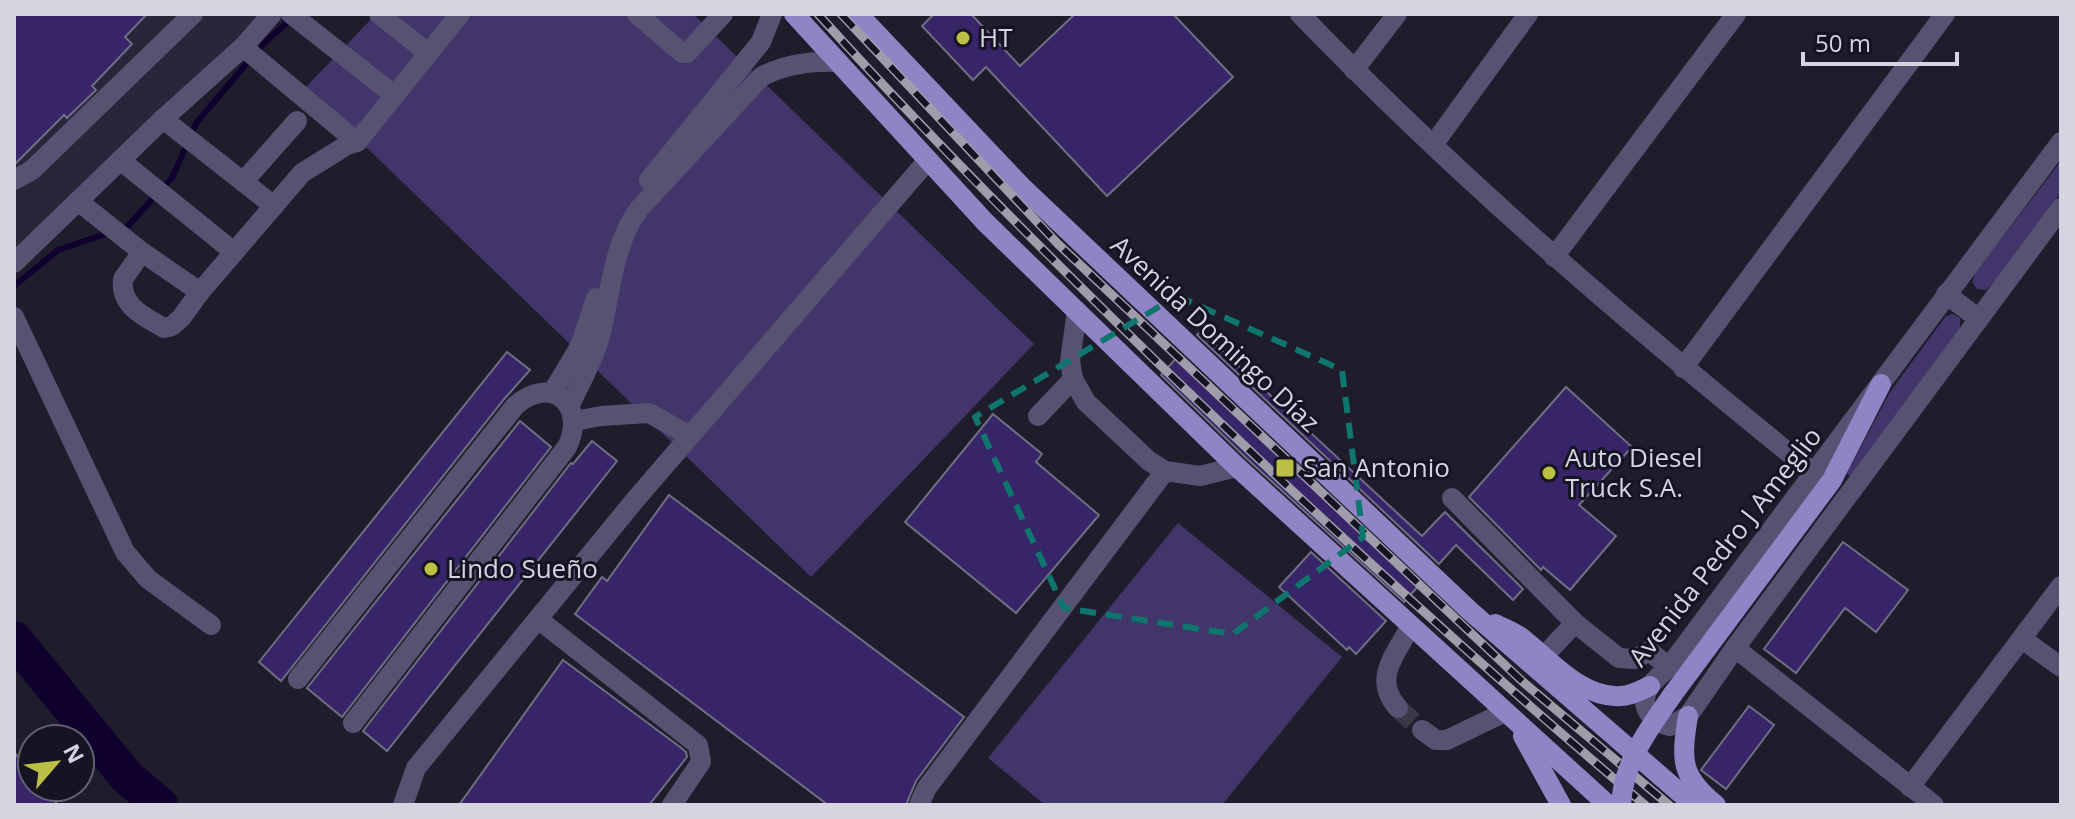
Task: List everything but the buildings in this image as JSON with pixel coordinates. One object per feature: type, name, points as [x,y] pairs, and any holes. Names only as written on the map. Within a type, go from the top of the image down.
[{"type":"main road","points":[[794,14],[985,222],[1237,467],[1608,805]]},
{"type":"main road","name":"Avenida Domingo Díaz","points":[[863,17],[1022,187],[1470,611],[1694,805]]},
{"type":"main road","points":[[1621,805],[1622,789],[1631,761],[1644,736],[1832,480],[1881,384]]},
{"type":"main road","points":[[1470,611],[1520,636],[1543,657],[1592,691],[1607,696],[1625,696],[1650,686]]},
{"type":"main road","points":[[1688,716],[1683,744],[1686,775],[1716,805]]},
{"type":"main road","points":[[1510,717],[1561,805]]},
{"type":"street","points":[[14,180],[32,170],[193,14]]},
{"type":"street","points":[[14,263],[163,119],[243,47],[272,14]]},
{"type":"street","points":[[291,14],[394,95]]},
{"type":"street","points":[[379,14],[428,53]]},
{"type":"street","points":[[142,252],[123,279],[122,289],[131,307],[164,328],[172,326],[302,173],[357,142],[460,14]]},
{"type":"street","points":[[637,14],[682,53],[687,53],[723,14]]},
{"type":"street","points":[[552,393],[580,346],[620,216],[761,42],[772,14]]},
{"type":"street","points":[[1300,14],[1354,70],[1554,257],[1683,368],[1815,474]]},
{"type":"street","points":[[1354,70],[1397,14]]},
{"type":"street","points":[[1433,145],[1528,14]]},
{"type":"street","points":[[1554,257],[1736,14]]},
{"type":"street","points":[[1683,368],[1945,14]]},
{"type":"street","points":[[243,47],[357,142]]},
{"type":"street","points":[[353,723],[567,447],[574,432],[572,414],[601,333],[624,235],[639,209],[761,77],[775,69],[838,62]]},
{"type":"street","points":[[163,119],[274,206]]},
{"type":"street","points":[[243,182],[297,121]]},
{"type":"street","name":"Avenida Pedro J Ameglio","points":[[1688,716],[1670,726],[1650,717],[1645,701],[1650,686],[1669,667],[1815,474],[2061,142]]},
{"type":"street","points":[[120,160],[234,252]]},
{"type":"street","points":[[403,805],[416,768],[690,436],[928,160]]},
{"type":"street","points":[[78,201],[142,252],[200,292]]},
{"type":"street","points":[[1688,716],[2061,208]]},
{"type":"street","points":[[1946,294],[1979,319]]},
{"type":"street","points":[[1077,311],[1070,361],[1073,379],[1086,402],[1149,461],[1165,471],[1200,476],[1237,467]]},
{"type":"street","points":[[14,317],[125,552],[148,579],[211,625]]},
{"type":"street","points":[[1038,416],[1073,379]]},
{"type":"street","points":[[298,679],[526,395],[552,393],[572,414],[649,413],[690,436]]},
{"type":"street","points":[[919,805],[926,789],[1165,471]]},
{"type":"street","points":[[1452,498],[1575,623],[1619,658],[1635,659],[1649,651],[1669,667]]},
{"type":"street","points":[[1910,787],[2061,586]]},
{"type":"street","points":[[538,619],[698,745],[701,762],[672,805]]},
{"type":"street","points":[[1543,657],[1575,623]]},
{"type":"street","points":[[1398,708],[1388,697],[1386,672],[1410,627]]},
{"type":"street","points":[[2022,639],[2061,667]]},
{"type":"street","points":[[1735,648],[1934,805]]},
{"type":"street","points":[[1422,730],[1436,740],[1447,740],[1510,717]]},
{"type":"highlighted area","points":[[1177,296],[1342,370],[1363,537],[1233,634],[1064,608],[975,417]]},
{"type":"shaded area","points":[[14,14],[269,14],[14,262]]},
{"type":"shaded area","points":[[376,14],[693,14],[1034,344],[811,577],[305,88]]},
{"type":"shaded area","points":[[2061,161],[2061,192],[1994,282],[1986,290],[1977,289],[1972,282],[1975,273]]},
{"type":"shaded area","points":[[1953,314],[1960,318],[1960,330],[1852,477],[1849,476],[1847,473],[1890,392],[1946,316]]},
{"type":"shaded area","points":[[1178,523],[1342,657],[1222,805],[1045,805],[988,758]]},
{"type":"waterway","points":[[191,134],[197,122],[264,43],[291,19]]},
{"type":"waterway","points":[[121,229],[127,227],[172,178],[187,144]]},
{"type":"waterway","points":[[14,286],[58,250],[111,232]]},
{"type":"waterway","points":[[14,639],[127,777],[160,805]]},
{"type":"tunnel","points":[[1398,708],[1422,730]]},
{"type":"railway","points":[[818,14],[984,190],[1215,418],[1458,642],[1645,805]]},
{"type":"railway","points":[[841,14],[1058,244],[1523,682],[1669,805]]},
{"type":"place","name":"HT","points":[[963,38]]},
{"type":"place","name":"San Antonio","points":[[1285,468]]},
{"type":"place","name":"Auto Diesel Truck S.A.","points":[[1549,473]]},
{"type":"place","name":"Lindo Sueño","points":[[431,569]]}]
